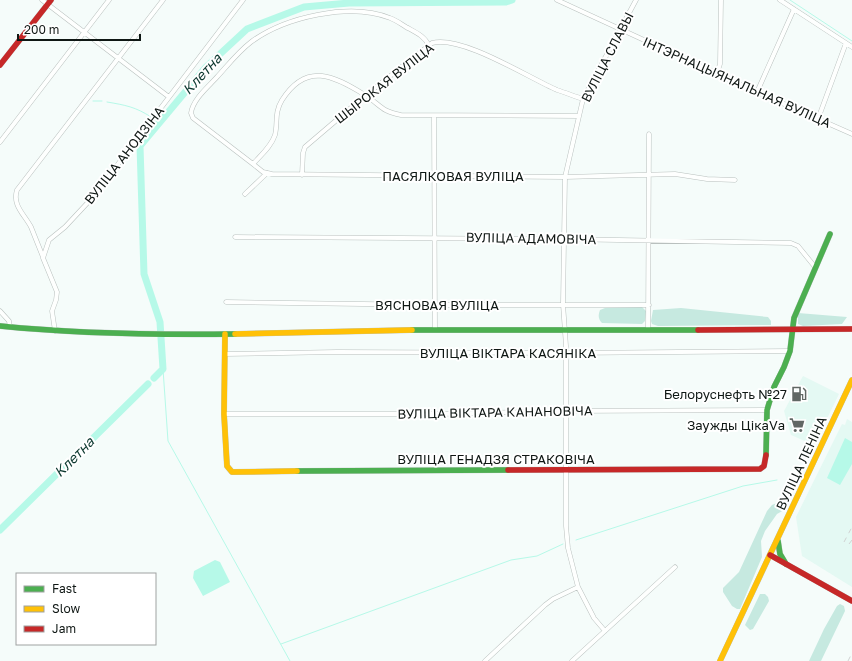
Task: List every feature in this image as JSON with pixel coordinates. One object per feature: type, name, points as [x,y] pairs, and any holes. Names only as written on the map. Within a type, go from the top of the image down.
[{"type":"street","points":[[42,0],[49,2],[119,59],[169,97]]},
{"type":"street","points":[[0,142],[109,0]]},
{"type":"street","points":[[55,331],[52,310],[57,292],[30,227],[16,203],[15,197],[17,190],[163,0]]},
{"type":"street","name":"ВУЛІЦА АНОДЗІНА","points":[[43,258],[49,240],[64,227],[93,196],[243,0]]},
{"type":"street","name":"ІНТЭРНАЦЫЯНАЛЬНАЯ ВУЛІЦА","points":[[557,0],[717,74],[852,134]]},
{"type":"street","name":"ВУЛІЦА СЛАВЫ","points":[[605,631],[594,618],[578,588],[568,548],[566,526],[566,353],[563,304],[565,177],[583,99],[636,0]]},
{"type":"street","points":[[717,74],[720,64],[721,0]]},
{"type":"street","points":[[780,0],[852,47]]},
{"type":"street","points":[[0,65],[49,2]]},
{"type":"street","points":[[757,92],[794,9]]},
{"type":"street","name":"ПАСЯЛКОВАЯ ВУЛІЦА","points":[[429,46],[425,39],[391,18],[372,13],[349,12],[303,17],[285,23],[251,42],[235,56],[195,102],[191,113],[193,118],[267,173],[302,175],[565,177],[649,176],[675,174],[707,179],[735,180]]},
{"type":"street","name":"ШЫРОКАЯ ВУЛІЦА","points":[[302,175],[303,153],[306,147],[365,95],[429,46],[438,42],[458,44],[471,48],[557,90],[583,99]]},
{"type":"street","points":[[818,119],[846,43]]},
{"type":"street","name":"ШЫРОКАЯ ВУЛІЦА","points":[[253,164],[272,144],[275,134],[277,110],[288,90],[306,77],[321,76],[332,78],[365,95]]},
{"type":"street","points":[[365,95],[382,109],[390,113],[401,115],[579,116]]},
{"type":"street","points":[[434,116],[435,330]]},
{"type":"street","points":[[648,330],[649,134]]},
{"type":"street","points":[[245,194],[267,173]]},
{"type":"street","points":[[767,410],[774,387],[790,351],[794,318],[830,234]]},
{"type":"street","name":"ВУЛІЦА АДАМОВІЧА","points":[[235,237],[434,237],[791,243],[798,246],[815,267]]},
{"type":"street","name":"ВЯСНОВАЯ ВУЛІЦА","points":[[226,302],[434,305],[649,305]]},
{"type":"street","points":[[0,311],[9,321],[10,327]]},
{"type":"street","points":[[0,326],[55,331],[158,335],[435,330],[852,329]]},
{"type":"street","points":[[224,414],[225,334]]},
{"type":"street","name":"ВУЛІЦА ВІКТАРА КАСЯНІКА","points":[[225,354],[329,352],[566,353],[790,351]]},
{"type":"street","name":"ВУЛІЦА ЛЕНІНА","points":[[720,661],[852,380]]},
{"type":"street","name":"ВУЛІЦА ВІКТАРА КАНАНОВІЧА","points":[[224,414],[442,414],[566,411],[767,410]]},
{"type":"street","name":"ВУЛІЦА ГЕНАДЗЯ СТРАКОВІЧА","points":[[224,414],[227,466],[232,472],[760,469],[764,466],[766,458],[767,410]]},
{"type":"street","points":[[778,538],[780,554],[787,565]]},
{"type":"street","points":[[770,556],[852,601]]},
{"type":"street","points":[[572,661],[675,567]]},
{"type":"street","points":[[485,661],[553,599],[578,588]]},
{"type":"shaded area","points":[[642,307],[646,311],[645,321],[642,324],[602,323],[599,318],[600,310],[605,308]]},
{"type":"shaded area","points":[[681,308],[768,317],[771,321],[771,325],[658,326],[652,324],[651,321],[653,310]]},
{"type":"shaded area","points":[[798,313],[847,317],[842,324],[803,326],[798,324]]},
{"type":"shaded area","points":[[803,376],[839,394],[814,445],[791,435],[784,411]]},
{"type":"shaded area","points":[[847,419],[852,422],[852,587],[802,556],[796,517],[842,424],[845,425]]},
{"type":"shaded area","points":[[845,438],[852,442],[852,464],[840,485],[827,478]]},
{"type":"shaded area","points":[[781,501],[788,502],[784,510],[777,514],[765,531],[761,541],[762,557],[740,609],[737,609],[732,606],[723,592],[723,588],[739,572],[767,511],[772,505]]},
{"type":"shaded area","points":[[215,560],[220,562],[230,582],[203,596],[193,578],[194,571]]},
{"type":"shaded area","points":[[760,594],[765,594],[769,601],[753,629],[750,630],[745,625]]},
{"type":"shaded area","points":[[840,604],[844,606],[845,611],[821,661],[809,661],[824,629],[837,606]]},
{"type":"waterway","name":"Клетна","points":[[154,378],[163,369],[160,322],[144,274],[140,146],[206,67],[247,29],[304,7],[349,3],[506,2],[512,0]]},
{"type":"waterway","points":[[790,0],[852,41]]},
{"type":"waterway","points":[[93,101],[102,101]]},
{"type":"waterway","points":[[107,102],[130,107],[151,117]]},
{"type":"waterway","points":[[163,369],[168,441],[290,661]]},
{"type":"waterway","name":"Клетна","points":[[0,530],[148,384]]},
{"type":"waterway","points":[[576,540],[743,486],[777,480]]},
{"type":"waterway","points":[[281,644],[511,560],[537,556],[563,544]]},
{"type":"railway","points":[[844,542],[852,527]]},
{"type":"railway","points":[[849,544],[852,540]]},
{"type":"railway","points":[[848,661],[852,653]]},
{"type":"traffic: fast","points":[[766,455],[767,410],[774,387],[790,351],[794,318],[830,234]]},
{"type":"traffic: fast","points":[[0,326],[59,331],[117,333],[235,334]]},
{"type":"traffic: fast","points":[[412,330],[698,330]]},
{"type":"traffic: fast","points":[[297,471],[508,470]]},
{"type":"traffic: fast","points":[[778,541],[780,554],[786,564]]},
{"type":"traffic: slow","points":[[235,334],[412,330]]},
{"type":"traffic: slow","points":[[225,334],[224,414],[227,466],[232,472],[297,471]]},
{"type":"traffic: slow","points":[[720,661],[852,380]]},
{"type":"traffic: jam","points":[[0,65],[51,0]]},
{"type":"traffic: jam","points":[[698,330],[852,329]]},
{"type":"traffic: jam","points":[[508,470],[760,469],[764,466],[766,455]]},
{"type":"traffic: jam","points":[[770,555],[852,601]]},
{"type":"place","name":"Белоруснефть №27","points":[[799,394]]},
{"type":"place","name":"Заужды ЦікаVа","points":[[797,425]]}]
